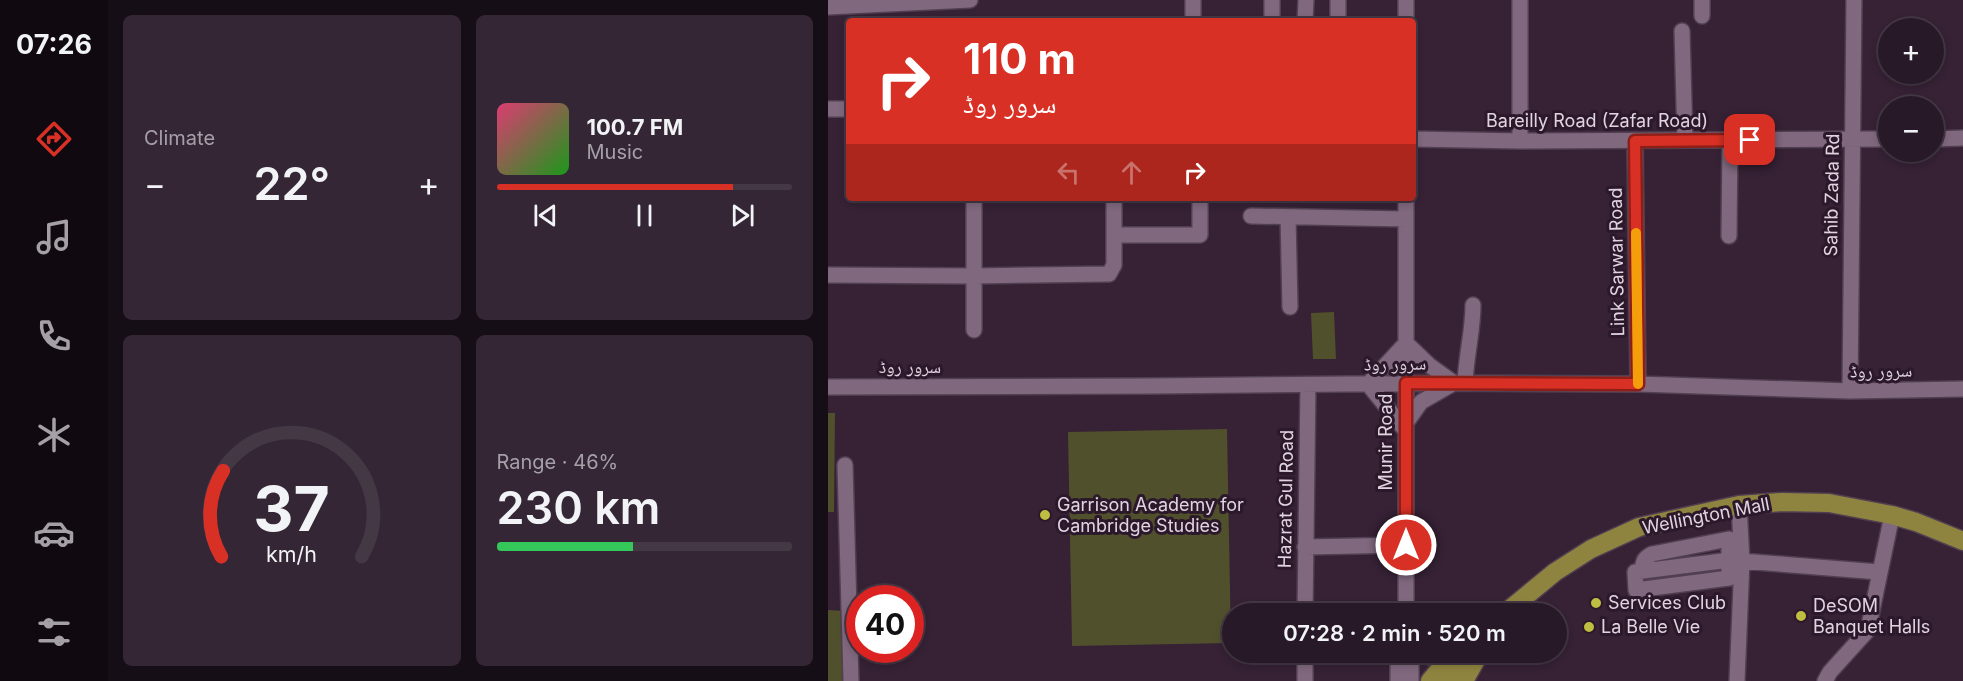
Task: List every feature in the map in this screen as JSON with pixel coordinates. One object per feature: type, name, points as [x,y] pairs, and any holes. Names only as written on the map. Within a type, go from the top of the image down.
[{"type":"main road","name":"Wellington Mall","points":[[1518,603],[1556,572],[1591,549],[1639,527],[1739,505],[1782,502],[1829,503],[1892,515],[1963,541]]},
{"type":"main road","points":[[1430,681],[1449,663]]},
{"type":"main road","points":[[1446,681],[1454,663]]},
{"type":"main road","points":[[1464,681],[1475,663]]},
{"type":"street","points":[[828,7],[970,0]]},
{"type":"street","points":[[1193,0],[1193,18]]},
{"type":"street","points":[[1272,0],[1272,18]]},
{"type":"street","points":[[1305,18],[1306,0]]},
{"type":"street","points":[[1338,0],[1338,18]]},
{"type":"street","points":[[1406,0],[1406,18]]},
{"type":"street","points":[[1520,0],[1520,141]]},
{"type":"street","points":[[1702,0],[1702,16]]},
{"type":"street","name":"Sahib Zada Rd","points":[[1850,391],[1854,0]]},
{"type":"street","points":[[1682,30],[1685,140]]},
{"type":"street","points":[[828,110],[846,109]]},
{"type":"street","points":[[1944,139],[1963,138]]},
{"type":"street","name":"Bareilly Road (Zafar Road)","points":[[1416,139],[1635,141],[1878,139]]},
{"type":"street","points":[[1729,236],[1730,140]]},
{"type":"street","name":"Link Sarwar Road","points":[[1635,141],[1638,384]]},
{"type":"street","points":[[974,201],[974,330]]},
{"type":"street","points":[[828,275],[1109,274],[1114,265],[1114,201]]},
{"type":"street","points":[[1115,235],[1200,235],[1200,201]]},
{"type":"street","name":"Munir Road","points":[[1406,201],[1406,603]]},
{"type":"street","points":[[1251,216],[1406,219]]},
{"type":"street","points":[[1288,217],[1290,307]]},
{"type":"street","points":[[1460,383],[1473,326],[1473,304]]},
{"type":"street","points":[[1406,343],[1429,365],[1460,383],[1421,402],[1406,427],[1368,384],[1406,343]]},
{"type":"street","name":"سرور روڈ","points":[[828,387],[1460,383],[1638,384],[1850,391],[1963,389]]},
{"type":"street","name":"Hazrat Gul Road","points":[[1305,603],[1308,385]]},
{"type":"street","points":[[845,465],[851,681]]},
{"type":"street","points":[[1737,681],[1736,560],[1739,505]]},
{"type":"street","points":[[1825,681],[1830,672],[1868,630],[1874,611],[1879,572],[1892,515]]},
{"type":"street","points":[[1730,539],[1736,560],[1729,578],[1636,590],[1635,572],[1643,571],[1643,562],[1652,554],[1730,539]]},
{"type":"street","points":[[1305,547],[1406,545]]},
{"type":"street","points":[[1736,560],[1879,572]]},
{"type":"street","points":[[1305,663],[1305,681]]},
{"type":"street","points":[[1398,663],[1398,681]]},
{"type":"street","points":[[1410,663],[1411,681]]},
{"type":"shaded area","points":[[1334,312],[1336,359],[1313,359],[1311,313]]},
{"type":"shaded area","points":[[828,413],[835,413],[834,512],[828,512]]},
{"type":"shaded area","points":[[1227,429],[1230,603],[1222,603],[1222,643],[1072,646],[1068,432]]},
{"type":"shaded area","points":[[828,610],[843,611],[843,681],[828,681]]},
{"type":"slow traffic","points":[[1636,233],[1638,384]]},
{"type":"place","name":"Garrison Academy for Cambridge Studies","points":[[1045,515]]},
{"type":"place","name":"Services Club","points":[[1596,603]]},
{"type":"place","name":"DeSOM Banquet Halls","points":[[1801,616]]},
{"type":"place","name":"La Belle Vie","points":[[1589,627]]},
{"type":"route","points":[[1406,545],[1406,383],[1638,384],[1635,141],[1750,140]]}]
